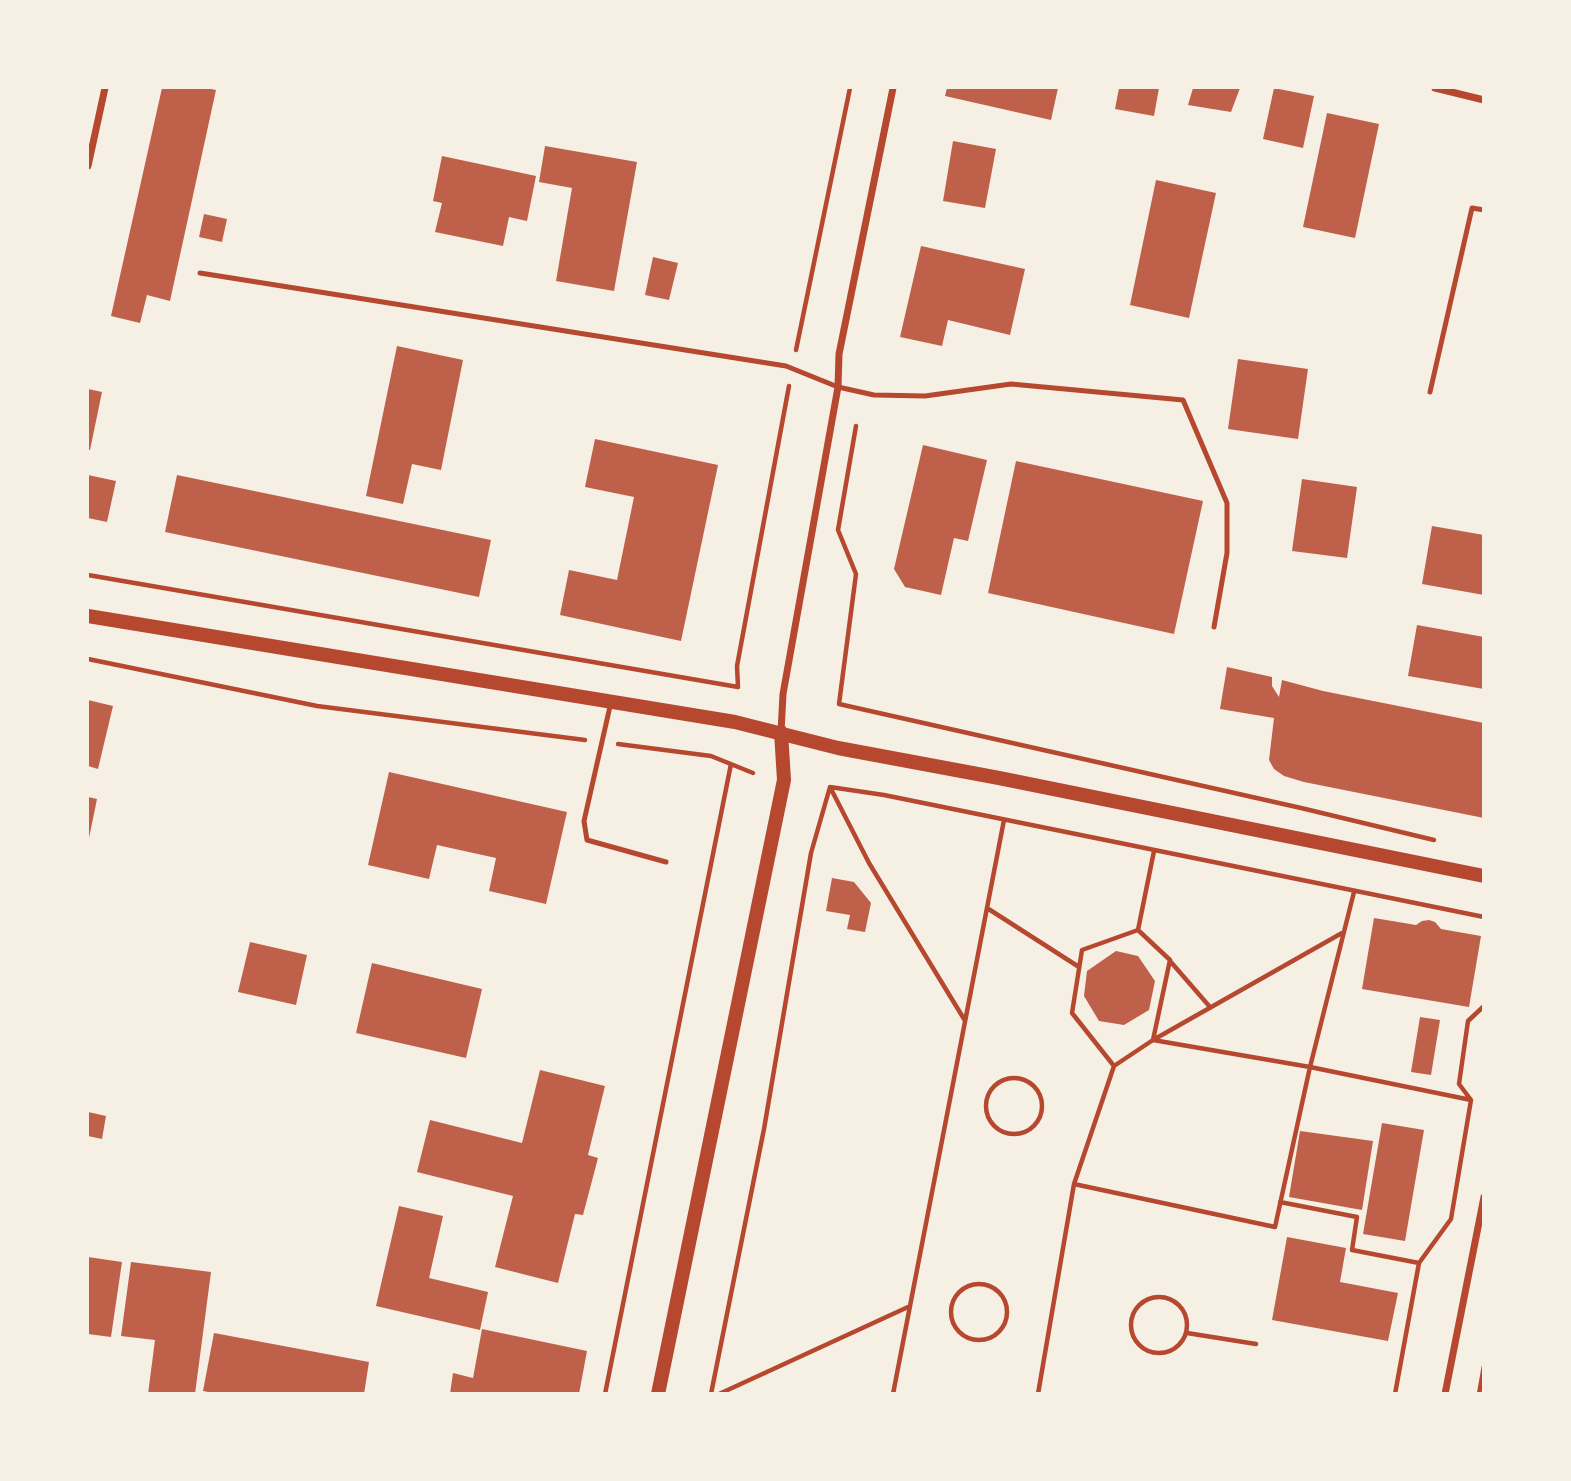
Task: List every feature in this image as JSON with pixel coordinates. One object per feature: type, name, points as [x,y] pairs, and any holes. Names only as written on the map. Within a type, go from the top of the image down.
[{"type":"main road","points":[[88,616],[735,722],[838,748],[1012,780],[1483,876]]},
{"type":"main road","points":[[658,1394],[784,780],[781,733]]},
{"type":"street","points":[[88,166],[90,142],[105,88]]},
{"type":"street","points":[[781,733],[783,694],[838,387],[839,354],[893,88]]},
{"type":"street","points":[[1435,88],[1483,100]]},
{"type":"street","points":[[1445,1394],[1483,1197]]},
{"type":"lane","points":[[1430,391],[1472,208],[1483,210]]},
{"type":"lane","points":[[200,273],[786,366],[838,387],[874,395],[925,396],[1011,384],[1183,400],[1227,503],[1227,553],[1214,627]]},
{"type":"lane","points":[[611,702],[584,821],[587,840],[666,862]]},
{"type":"path","points":[[856,426],[838,530],[856,574],[839,704],[1437,841]]},
{"type":"path","points":[[88,575],[738,687]]},
{"type":"path","points":[[88,659],[317,706],[589,740]]},
{"type":"path","points":[[616,744],[711,755],[753,772]]},
{"type":"path","points":[[605,1394],[731,764]]},
{"type":"path","points":[[830,787],[884,795],[1483,917]]},
{"type":"path","points":[[830,787],[869,863],[965,1020]]},
{"type":"path","points":[[711,1394],[764,1129],[811,853],[830,787]]},
{"type":"path","points":[[893,1394],[1004,820]]},
{"type":"path","points":[[1138,930],[1154,851]]},
{"type":"path","points":[[1074,1184],[1275,1227],[1310,1068],[1354,892]]},
{"type":"path","points":[[987,908],[1079,967]]},
{"type":"path","points":[[1138,930],[1170,960],[1210,1007]]},
{"type":"path","points":[[1114,1066],[1072,1013],[1082,950],[1138,930]]},
{"type":"path","points":[[1038,1394],[1074,1184],[1114,1066],[1153,1040],[1343,932]]},
{"type":"path","points":[[1153,1040],[1170,960]]},
{"type":"path","points":[[1395,1394],[1419,1263],[1451,1219],[1471,1100],[1459,1084],[1468,1021],[1483,1006]]},
{"type":"path","points":[[1153,1040],[1471,1100]]},
{"type":"path","points":[[1019,1077],[1032,1083],[1042,1097],[1042,1113],[1036,1124],[1023,1133],[1011,1134],[999,1130],[986,1112],[986,1099],[991,1088],[1003,1079],[1019,1077]]},
{"type":"path","points":[[1280,1202],[1357,1217],[1352,1250],[1419,1263]]},
{"type":"path","points":[[984,1283],[997,1289],[1006,1303],[1007,1319],[1001,1331],[988,1339],[976,1340],[964,1336],[957,1330],[951,1318],[951,1305],[956,1294],[968,1284],[984,1283]]},
{"type":"path","points":[[1164,1297],[1177,1303],[1187,1317],[1187,1333],[1181,1344],[1168,1353],[1156,1354],[1137,1344],[1131,1332],[1131,1319],[1136,1308],[1148,1298],[1164,1297]]},
{"type":"path","points":[[719,1394],[909,1307]]},
{"type":"path","points":[[1187,1333],[1256,1344]]},
{"type":"path","points":[[1479,1394],[1483,1366]]},
{"type":"building","points":[[162,88],[216,90],[170,301],[147,295],[140,323],[111,316]]},
{"type":"building","points":[[947,88],[1058,88],[1051,120],[945,96]]},
{"type":"building","points":[[1119,88],[1159,88],[1154,116],[1115,109]]},
{"type":"building","points":[[1193,88],[1240,88],[1231,112],[1188,105]]},
{"type":"building","points":[[1274,88],[1314,96],[1303,148],[1263,139]]},
{"type":"building","points":[[1327,113],[1379,124],[1355,238],[1303,227]]},
{"type":"building","points":[[953,141],[996,149],[985,208],[943,201]]},
{"type":"building","points":[[545,146],[637,162],[614,291],[556,281],[572,188],[539,182]]},
{"type":"building","points":[[442,156],[536,176],[527,221],[509,217],[503,246],[435,232],[442,203],[433,201]]},
{"type":"building","points":[[1156,180],[1216,193],[1189,318],[1130,305]]},
{"type":"building","points":[[204,214],[227,219],[222,242],[199,237]]},
{"type":"building","points":[[921,246],[1025,269],[1010,335],[948,320],[942,346],[900,337]]},
{"type":"building","points":[[653,257],[678,263],[669,300],[645,295]]},
{"type":"building","points":[[397,346],[463,360],[441,470],[412,464],[403,504],[366,496]]},
{"type":"building","points":[[1238,359],[1308,369],[1298,439],[1228,429]]},
{"type":"building","points":[[88,389],[102,392],[90,450],[88,450]]},
{"type":"building","points":[[595,439],[718,465],[681,641],[560,615],[569,570],[617,580],[634,497],[585,487]]},
{"type":"building","points":[[923,445],[987,460],[968,541],[954,538],[941,595],[905,587],[894,569]]},
{"type":"building","points":[[1016,461],[1203,501],[1174,634],[988,593]]},
{"type":"building","points":[[88,475],[116,481],[107,522],[88,518]]},
{"type":"building","points":[[177,475],[491,540],[479,597],[165,532]]},
{"type":"building","points":[[1302,479],[1357,487],[1347,558],[1292,551]]},
{"type":"building","points":[[1432,526],[1484,535],[1484,595],[1422,584]]},
{"type":"building","points":[[1417,625],[1484,637],[1484,689],[1408,676]]},
{"type":"building","points":[[1227,667],[1272,677],[1272,686],[1279,697],[1282,680],[1323,691],[1484,723],[1484,818],[1284,776],[1274,769],[1269,760],[1274,718],[1220,709]]},
{"type":"building","points":[[88,700],[113,706],[98,769],[88,766]]},
{"type":"building","points":[[389,772],[567,812],[546,904],[489,891],[496,858],[437,845],[429,879],[368,865]]},
{"type":"building","points":[[88,797],[97,799],[89,838],[88,838]]},
{"type":"building","points":[[832,878],[854,882],[871,903],[865,932],[847,929],[850,915],[826,911]]},
{"type":"building","points":[[1374,918],[1416,925],[1429,920],[1441,929],[1481,936],[1469,1007],[1362,989]]},
{"type":"building","points":[[250,942],[307,955],[296,1005],[238,992]]},
{"type":"building","points":[[1116,951],[1138,956],[1155,981],[1149,1010],[1124,1025],[1099,1021],[1084,996],[1087,971]]},
{"type":"building","points":[[372,963],[482,989],[466,1058],[356,1033]]},
{"type":"building","points":[[1420,1017],[1440,1020],[1431,1075],[1411,1072]]},
{"type":"building","points":[[540,1070],[605,1086],[588,1155],[598,1158],[583,1215],[575,1214],[558,1283],[495,1267],[513,1196],[417,1172],[430,1120],[522,1143]]},
{"type":"building","points":[[88,1112],[106,1116],[102,1139],[88,1136]]},
{"type":"building","points":[[1382,1123],[1424,1130],[1405,1241],[1363,1234]]},
{"type":"building","points":[[1300,1131],[1373,1141],[1362,1210],[1289,1197]]},
{"type":"building","points":[[399,1206],[443,1216],[429,1278],[488,1292],[480,1330],[376,1306]]},
{"type":"building","points":[[1287,1237],[1346,1248],[1340,1282],[1398,1293],[1388,1341],[1272,1320]]},
{"type":"building","points":[[88,1257],[122,1262],[111,1337],[88,1334]]},
{"type":"building","points":[[131,1262],[211,1272],[195,1394],[148,1394],[155,1340],[121,1336]]},
{"type":"building","points":[[482,1329],[587,1351],[579,1394],[450,1394],[453,1373],[473,1378]]},
{"type":"building","points":[[214,1333],[369,1362],[364,1394],[218,1394],[203,1391]]}]
